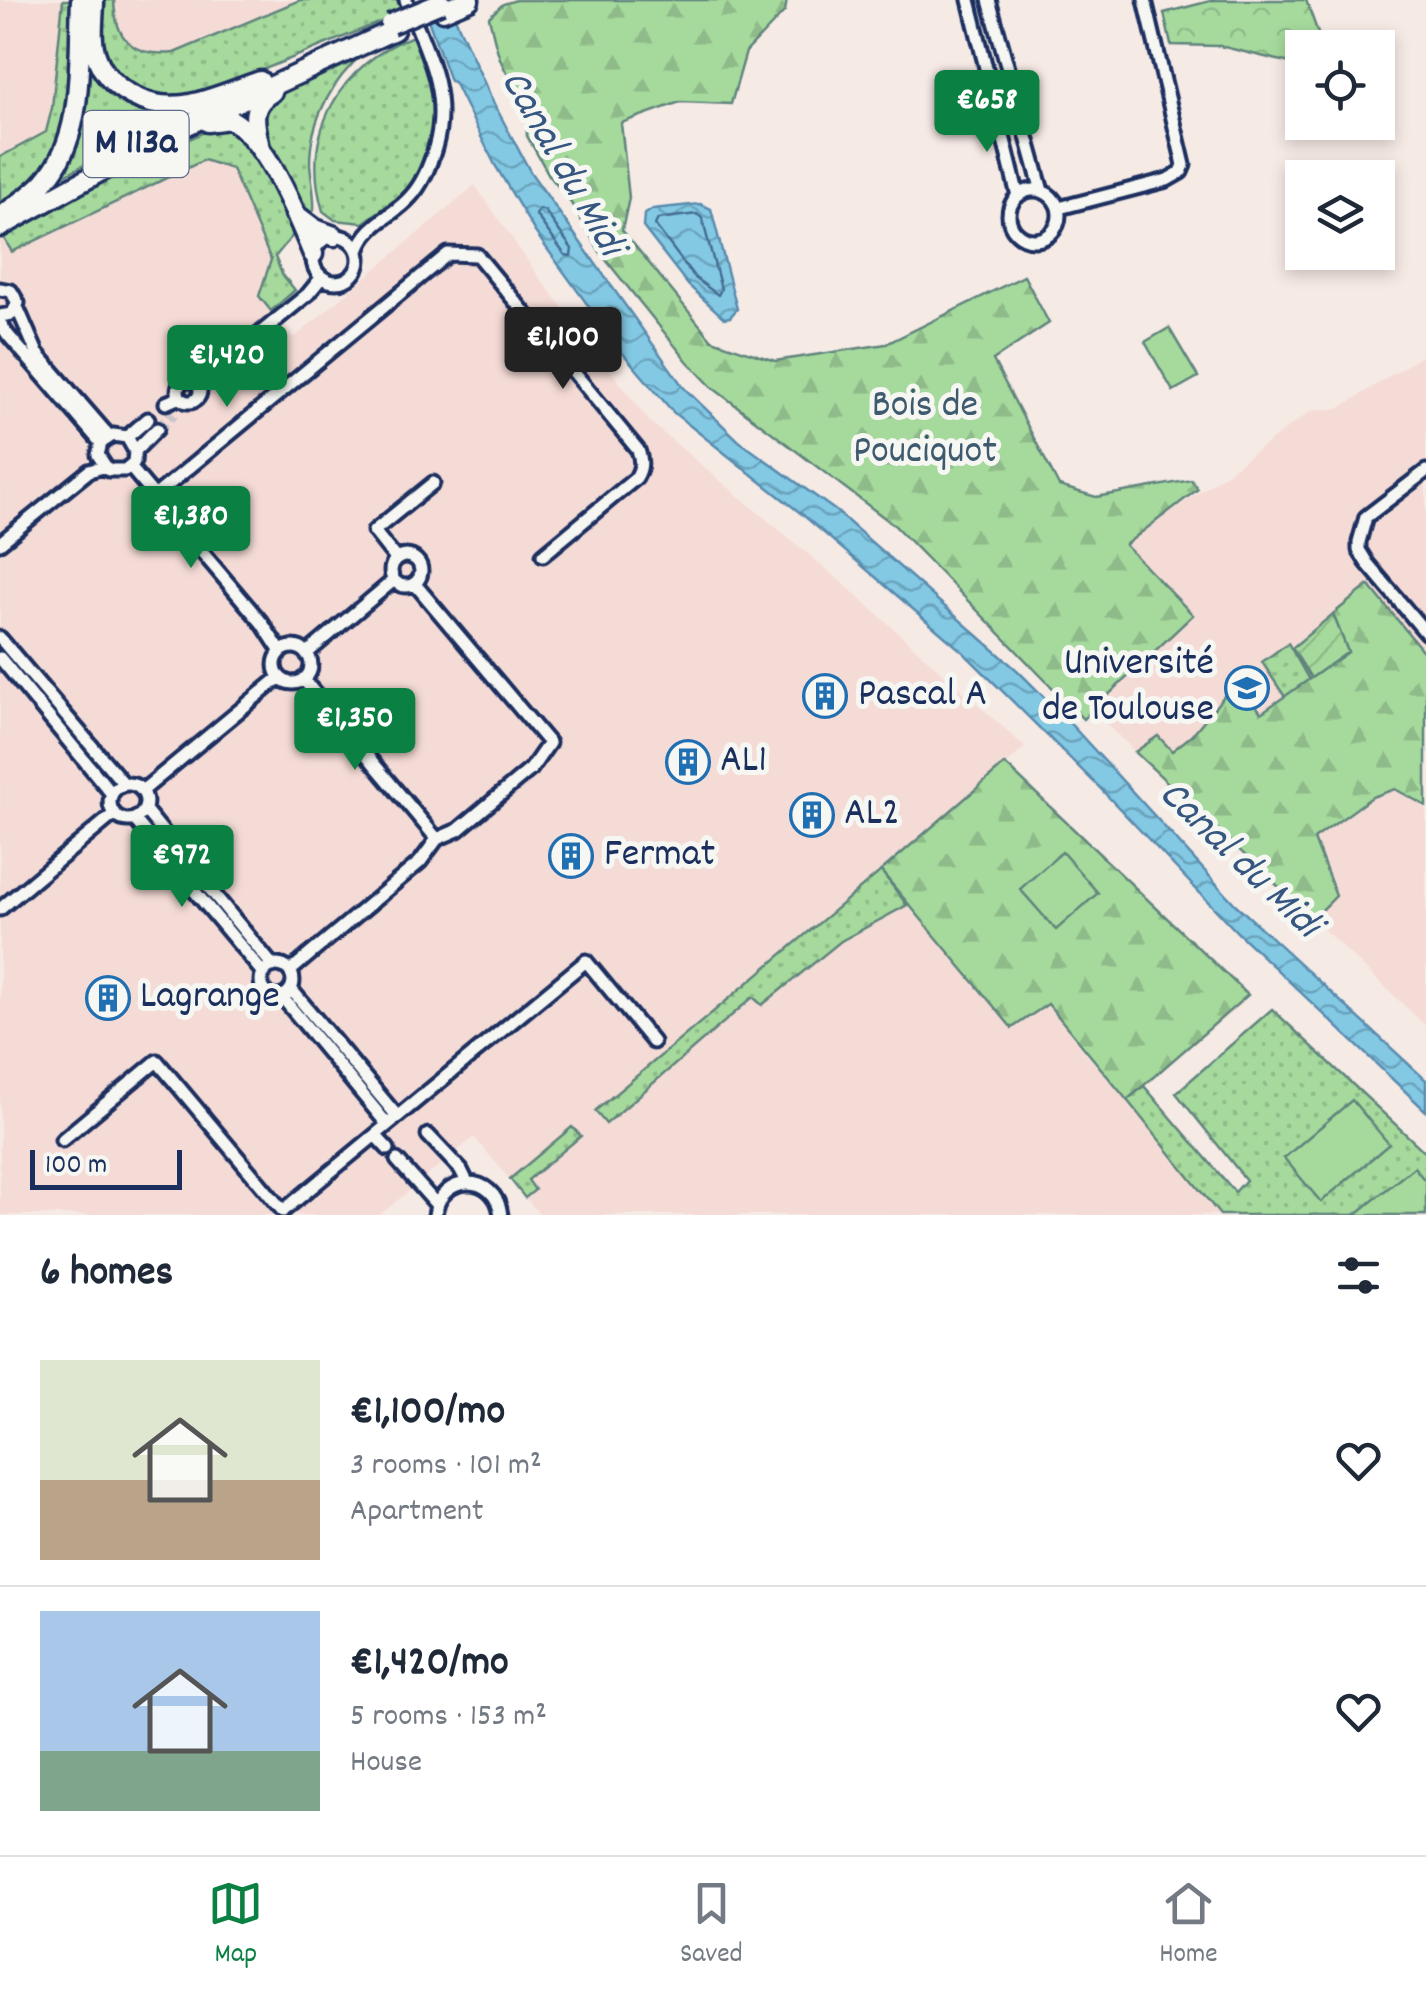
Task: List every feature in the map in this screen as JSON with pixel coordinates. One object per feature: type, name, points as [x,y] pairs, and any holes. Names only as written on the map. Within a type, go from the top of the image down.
[{"type":"main road","points":[[0,217],[44,182],[64,148],[76,102],[81,0]]},
{"type":"main road","points":[[94,0],[93,38],[100,64],[108,78],[139,100],[162,105],[190,104],[275,76]]},
{"type":"main road","points":[[444,5],[468,0]]},
{"type":"main road","name":"M 113a","points":[[0,217],[275,76],[444,5]]},
{"type":"main road","name":"M 113a","points":[[0,227],[170,134],[392,27]]},
{"type":"main road","points":[[260,148],[254,118],[260,100],[333,58]]},
{"type":"main road","points":[[103,170],[222,118],[241,125],[260,148],[313,254]]},
{"type":"main road","points":[[294,214],[315,229],[337,236]]},
{"type":"street","points":[[373,225],[358,251],[358,265],[350,277],[336,282],[322,277],[314,267],[313,254],[320,241],[373,225],[410,198],[423,180],[441,122],[437,76],[406,0]]},
{"type":"street","points":[[970,0],[1018,196]]},
{"type":"street","points":[[989,0],[1042,191]]},
{"type":"street","points":[[1059,208],[1168,180],[1181,172],[1184,165],[1145,0]]},
{"type":"street","points":[[1042,191],[1059,208],[1058,224],[1048,236],[1024,238],[1015,231],[1011,205],[1018,196],[1042,191]]},
{"type":"street","points":[[337,236],[348,239],[358,251]]},
{"type":"street","points":[[156,496],[448,254],[478,255],[638,450],[642,460],[636,478],[543,555]]},
{"type":"street","points":[[166,403],[198,398],[198,384],[308,294],[322,277]]},
{"type":"street","points":[[0,290],[15,294],[36,353],[105,440]]},
{"type":"street","points":[[17,307],[8,316],[0,316],[0,323],[105,440]]},
{"type":"street","points":[[174,414],[181,398]]},
{"type":"street","points":[[105,440],[127,438],[148,418]]},
{"type":"street","points":[[0,544],[89,470],[103,466],[120,472],[130,467],[135,451],[157,429]]},
{"type":"street","points":[[127,438],[135,451]]},
{"type":"street","points":[[103,466],[98,455],[105,440]]},
{"type":"street","points":[[130,467],[262,623],[281,652]]},
{"type":"street","points":[[1426,471],[1366,517],[1359,550],[1426,633]]},
{"type":"street","points":[[396,560],[374,530],[433,482]]},
{"type":"street","points":[[410,556],[418,561],[421,576],[416,584],[402,586],[394,580],[391,572],[396,560],[410,556]]},
{"type":"street","points":[[306,654],[394,580]]},
{"type":"street","points":[[290,972],[420,862],[437,839],[458,830],[531,770],[548,743],[416,584]]},
{"type":"street","points":[[0,638],[124,784],[142,791],[145,810],[135,820],[124,820],[114,814],[110,804],[112,794],[124,784]]},
{"type":"street","points":[[291,648],[306,654],[310,664],[304,679],[294,683],[280,677],[275,662],[281,652],[291,648]]},
{"type":"street","points":[[0,658],[112,794]]},
{"type":"street","points":[[142,791],[280,677]]},
{"type":"street","points":[[304,679],[437,839]]},
{"type":"street","points":[[145,810],[268,970]]},
{"type":"street","points":[[0,909],[114,814]]},
{"type":"street","points":[[135,820],[268,970]]},
{"type":"street","points":[[62,1140],[157,1061],[282,1212],[586,961],[653,1042]]},
{"type":"street","points":[[282,966],[290,972],[293,980],[286,993],[266,994],[261,984],[268,970],[282,966]]},
{"type":"street","points":[[286,993],[392,1120]]},
{"type":"street","points":[[409,1108],[419,1123]]},
{"type":"street","points":[[375,1135],[388,1149]]},
{"type":"street","points":[[428,1135],[461,1170],[467,1182]]},
{"type":"street","points":[[397,1160],[433,1211],[448,1188],[467,1182],[491,1190],[501,1215]]},
{"type":"shaded area","points":[[0,0],[63,0],[46,132],[0,157]]},
{"type":"shaded area","points":[[114,0],[300,0],[174,53],[152,55],[139,52],[126,40],[116,25]]},
{"type":"shaded area","points":[[203,160],[232,169],[271,261],[259,296],[294,338],[475,185],[536,273],[650,422],[844,584],[1025,747],[1006,765],[1242,1003],[1182,1054],[1061,988],[1080,1047],[1220,1215],[540,1215],[474,1137],[380,1215],[0,1215],[0,228],[12,252]]},
{"type":"shaded area","name":"Université de Toulouse","points":[[1426,353],[1426,1026],[1000,624],[1207,487],[1311,411],[1340,408]]},
{"type":"green space","points":[[63,0],[75,0],[66,115],[45,163],[26,185],[0,205],[0,157],[46,132]]},
{"type":"green space","points":[[100,0],[114,0],[118,26],[129,43],[160,54],[174,53],[300,0],[399,0],[405,12],[211,91],[168,99],[148,94],[116,73],[103,52]]},
{"type":"green space","name":"Bois de Pouciquot","points":[[516,0],[787,0],[785,11],[746,52],[731,104],[680,102],[621,123],[629,198],[622,230],[712,340],[775,361],[886,344],[1024,276],[1049,323],[993,360],[1059,486],[1096,497],[1191,480],[1198,489],[1125,545],[1193,615],[1083,719],[894,525],[713,388],[602,255],[527,136],[525,94],[504,69],[497,49],[489,17],[503,4]]},
{"type":"green space","points":[[1214,0],[1306,0],[1317,30],[1285,30],[1285,62],[1220,46],[1171,45],[1164,13]]},
{"type":"green space","points":[[83,31],[100,72],[176,113],[172,119],[55,180]]},
{"type":"green space","points":[[413,36],[428,66],[433,88],[434,124],[426,159],[409,190],[396,203],[393,201],[363,223],[335,220],[323,211],[317,182],[322,129],[332,105],[365,64]]},
{"type":"green space","points":[[365,52],[334,87],[319,116],[310,163],[314,210],[307,219],[263,136],[263,105],[297,83]]},
{"type":"green space","points":[[221,124],[245,135],[297,230],[275,257],[295,290],[271,311],[259,296],[271,260],[232,169],[204,160],[12,252],[3,237],[132,166]]},
{"type":"green space","points":[[1169,328],[1198,377],[1173,391],[1145,342]]},
{"type":"green space","points":[[1369,585],[1426,655],[1426,806],[1395,789],[1372,797],[1314,839],[1336,896],[1313,919],[1135,752],[1158,736],[1172,751],[1191,736],[1239,678],[1261,713],[1348,652],[1333,614]]},
{"type":"green space","points":[[1333,614],[1348,652],[1311,678],[1292,648]]},
{"type":"green space","points":[[1288,643],[1309,680],[1285,697],[1262,662]]},
{"type":"green space","points":[[1005,764],[1248,995],[1127,1100],[1048,1004],[1012,1028],[881,871]]},
{"type":"green space","points":[[1062,852],[1098,893],[1056,930],[1020,889]]},
{"type":"green space","points":[[881,871],[907,905],[841,941],[762,1005],[753,997],[606,1124],[595,1111]]},
{"type":"green space","points":[[1272,1009],[1426,1153],[1426,1215],[1220,1215],[1127,1100],[1144,1086],[1235,1192],[1246,1180],[1176,1093]]},
{"type":"green space","points":[[1352,1100],[1389,1144],[1321,1202],[1284,1158]]},
{"type":"green space","points":[[572,1127],[581,1136],[528,1180],[535,1190],[525,1198],[510,1179]]},
{"type":"green space","points":[[1414,1167],[1426,1182],[1426,1215],[1355,1215]]},
{"type":"water","points":[[421,0],[447,0],[492,100],[531,173],[684,388],[739,441],[836,511],[1018,671],[1235,904],[1426,1080],[1426,1111],[1238,933],[963,652],[803,515],[674,413],[621,351],[535,232],[450,81]]},
{"type":"water","points":[[700,204],[711,209],[737,309],[730,317],[724,318],[688,285],[643,227],[644,215],[653,209]]},
{"type":"tunnel","points":[[157,429],[174,414]]},
{"type":"place","name":"Université de Toulouse","points":[[1247,688]]},
{"type":"place","name":"Pascal A","points":[[825,696]]},
{"type":"place","name":"AL1","points":[[688,762]]},
{"type":"place","name":"AL2","points":[[812,815]]},
{"type":"place","name":"Fermat","points":[[571,856]]},
{"type":"place","name":"Lagrange","points":[[108,998]]},
{"type":"water label","name":"Canal du Midi","points":[[560,164]]},
{"type":"water label","name":"Canal du Midi","points":[[1238,861]]}]
